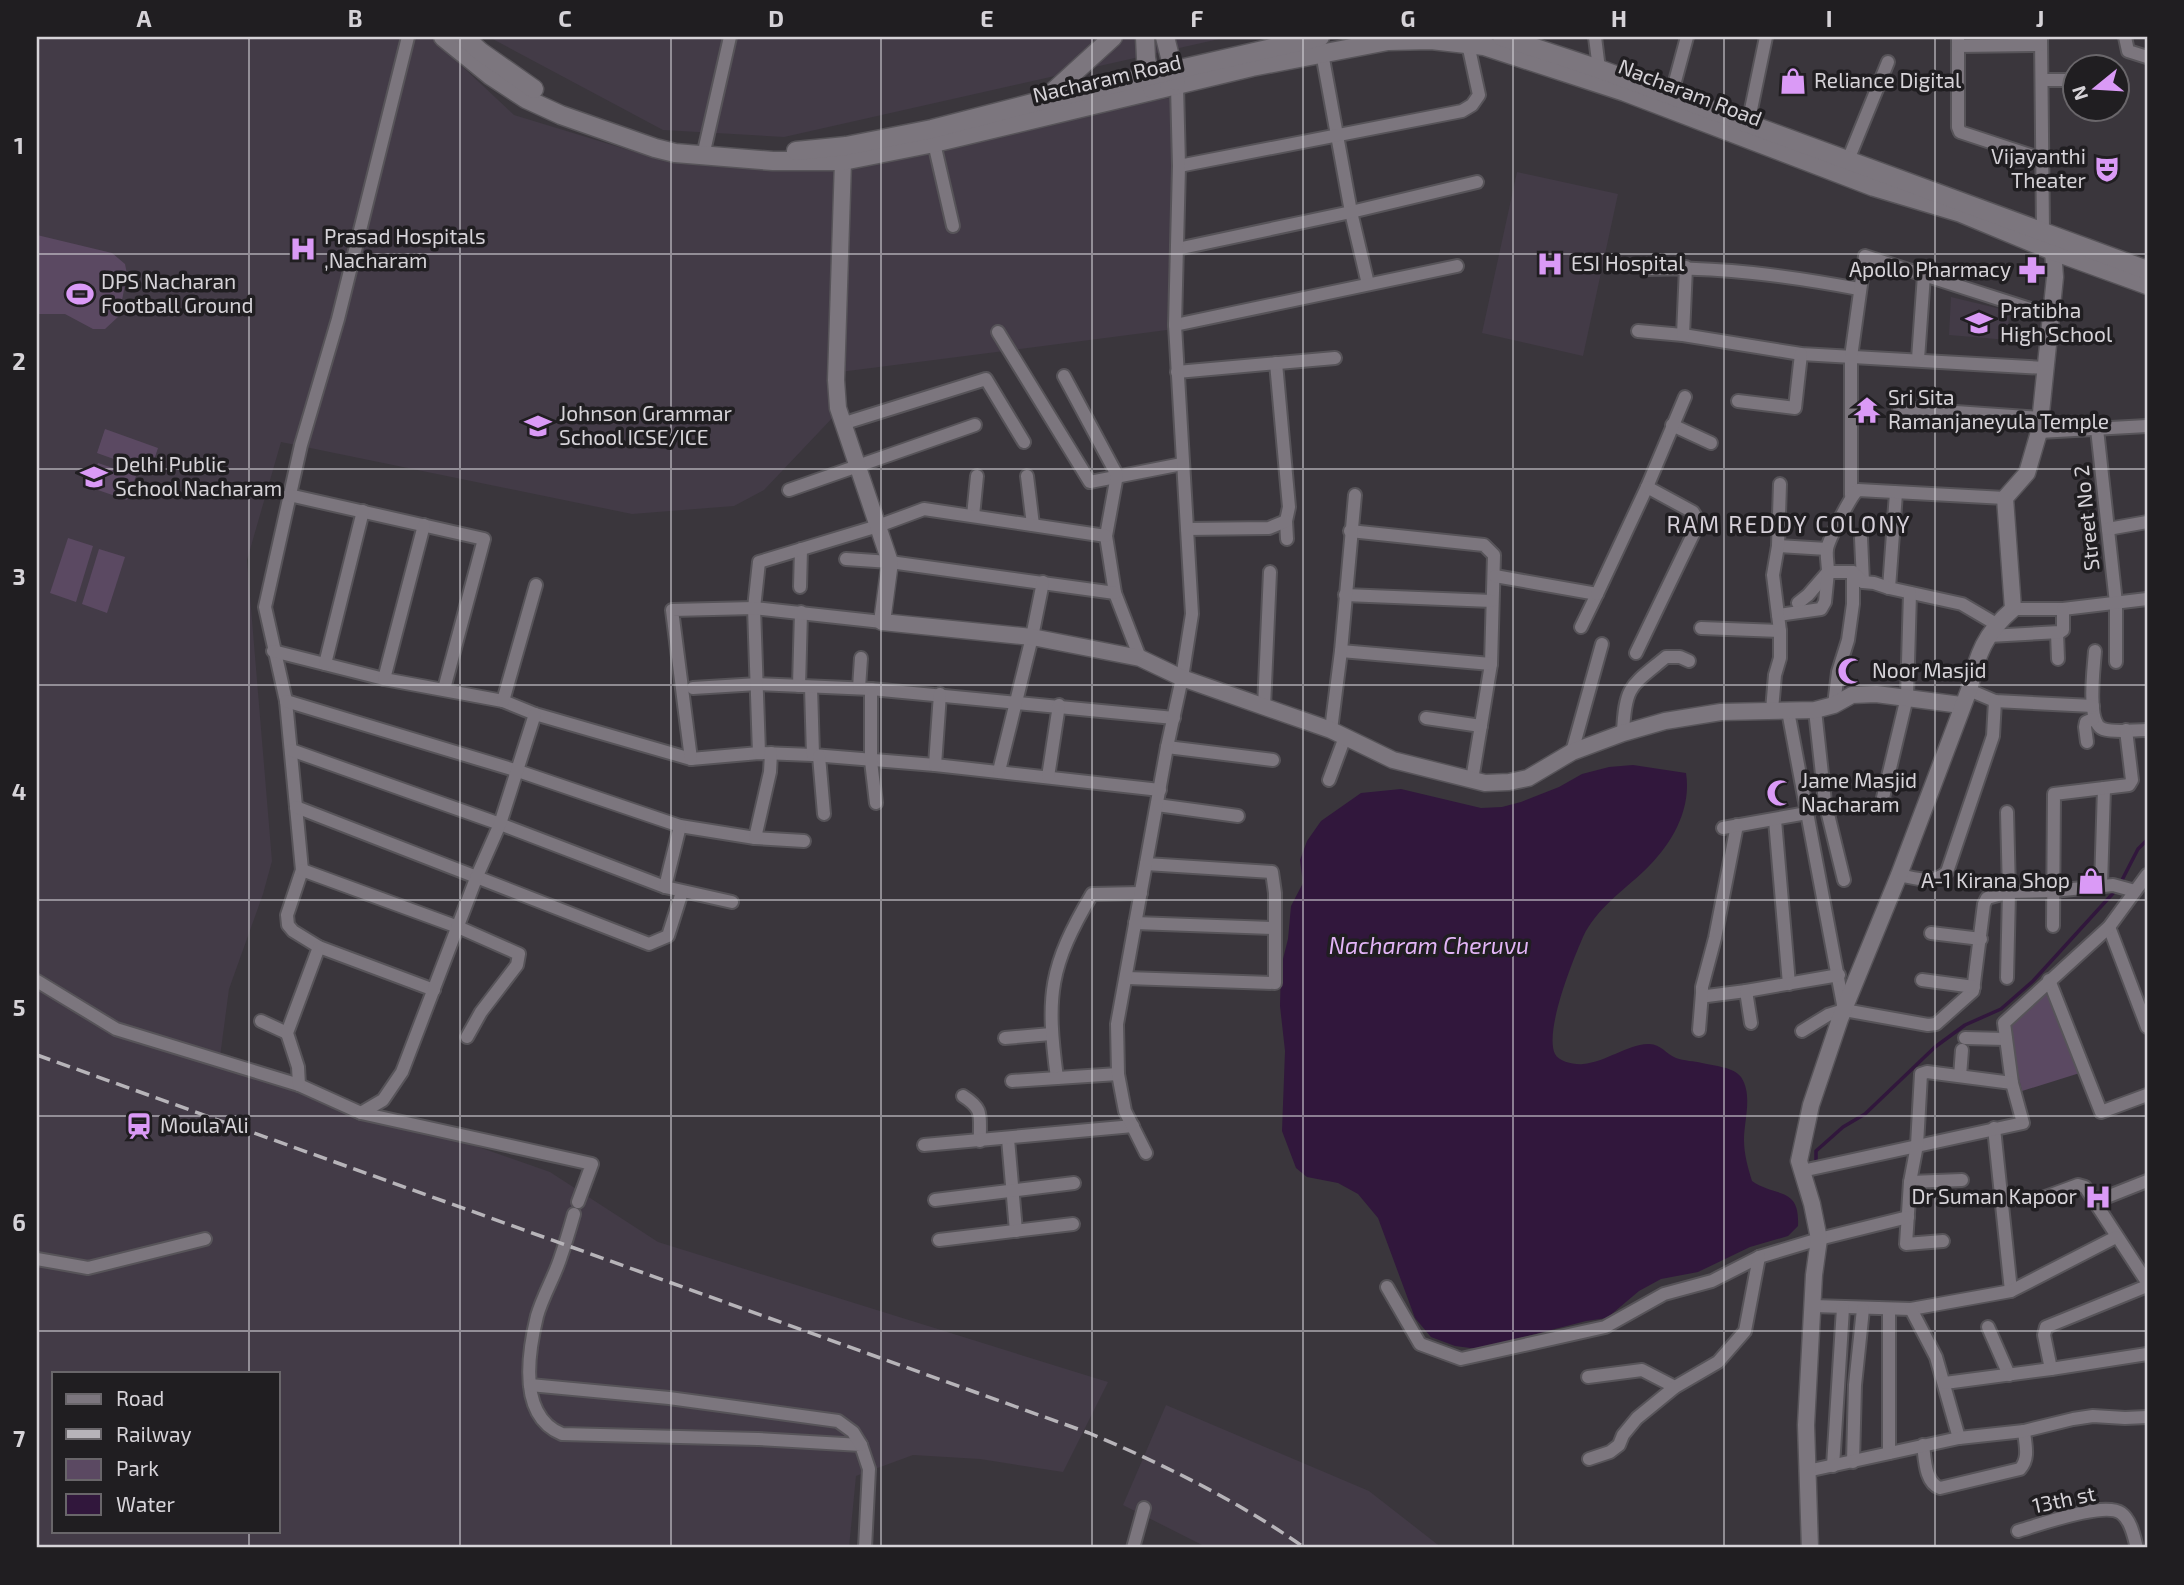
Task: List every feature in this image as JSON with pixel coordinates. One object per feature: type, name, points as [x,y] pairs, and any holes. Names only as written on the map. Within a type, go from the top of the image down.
[{"type":"main road","name":"Nacharam Road","points":[[443,37],[491,76],[526,99],[629,141],[675,153],[773,162],[843,161],[934,143],[1151,84]]},
{"type":"main road","name":"Nacharam Road","points":[[464,37],[523,83],[551,99],[632,131],[705,147],[800,151],[846,146],[932,129],[1044,100],[1151,84],[1321,45],[1431,40],[1484,46],[1748,124],[2147,270]]},
{"type":"main road","points":[[1044,100],[1112,37]]},
{"type":"main road","points":[[1145,37],[1151,84]]},
{"type":"main road","points":[[1165,37],[1175,79]]},
{"type":"main road","name":"Nacharam Road","points":[[1502,37],[1599,69],[1669,102],[1874,187],[1961,213],[2053,251],[2147,285]]},
{"type":"street","points":[[408,37],[338,319],[289,495],[265,607],[286,701],[302,870],[287,915],[288,925],[319,947],[434,990]]},
{"type":"street","points":[[705,147],[730,37]]},
{"type":"street","points":[[1595,37],[1599,69]]},
{"type":"street","points":[[1669,102],[1687,37]]},
{"type":"street","points":[[1748,124],[1766,37]]},
{"type":"street","points":[[2125,37],[2128,51],[2147,57]]},
{"type":"street","points":[[2042,159],[1960,132],[1958,41],[2041,41],[2043,231]]},
{"type":"street","points":[[1179,166],[1462,111],[1472,105],[1479,94],[1468,44]]},
{"type":"street","points":[[1321,45],[1351,212],[1368,284]]},
{"type":"street","points":[[1849,160],[1888,62]]},
{"type":"street","points":[[1146,1153],[1125,1111],[1118,1074],[1117,1024],[1192,614],[1175,325],[1179,166],[1175,79]]},
{"type":"street","points":[[2043,80],[2062,80]]},
{"type":"street","points":[[934,143],[953,226]]},
{"type":"street","points":[[843,161],[836,380],[838,408],[890,562],[882,622]]},
{"type":"street","points":[[1177,248],[1477,183]]},
{"type":"street","points":[[2013,609],[2006,498],[2027,473],[2040,425],[2052,316],[2055,265],[2053,251]]},
{"type":"street","points":[[1778,615],[1821,609],[1825,602],[1828,572],[1827,549],[1851,495],[1851,357],[1865,256],[2052,316]]},
{"type":"street","points":[[1175,325],[1457,266]]},
{"type":"street","points":[[1683,335],[1686,267]]},
{"type":"street","points":[[1646,269],[1686,267],[1816,281],[1859,289]]},
{"type":"street","points":[[1918,359],[1924,275]]},
{"type":"street","points":[[1638,331],[1683,335],[1801,354],[2045,368]]},
{"type":"street","points":[[998,332],[1090,482],[1182,464]]},
{"type":"street","points":[[1738,401],[1795,408],[1801,354]]},
{"type":"street","points":[[1177,372],[1335,358]]},
{"type":"street","points":[[1276,363],[1289,507],[1286,520],[1287,539]]},
{"type":"street","points":[[1064,376],[1117,475],[1105,536],[1115,593],[1140,658]]},
{"type":"street","points":[[845,423],[986,379],[1024,442]]},
{"type":"street","points":[[1581,627],[1647,487],[1685,397]]},
{"type":"street","points":[[1899,408],[2040,425],[2097,429],[2147,426]]},
{"type":"street","points":[[789,490],[857,464],[975,425]]},
{"type":"street","points":[[1672,425],[1711,443]]},
{"type":"street","name":"Street No 2","points":[[2097,429],[2116,603],[2116,662]]},
{"type":"street","points":[[973,516],[977,476]]},
{"type":"street","points":[[1027,476],[1032,525]]},
{"type":"street","points":[[1780,484],[1778,546],[1773,575],[1780,631],[1780,658],[1775,675],[1780,711],[1807,813],[1844,1010]]},
{"type":"street","points":[[1636,653],[1699,522],[1693,512],[1647,487]]},
{"type":"street","points":[[1851,495],[1858,490],[1869,489],[1896,494],[2006,498]]},
{"type":"street","points":[[1889,588],[1896,494]]},
{"type":"street","points":[[289,495],[484,540],[444,690]]},
{"type":"street","points":[[1329,780],[1338,734],[1341,651],[1354,495]]},
{"type":"street","points":[[755,838],[771,772],[765,753],[758,684],[754,608],[759,562],[878,526],[924,509],[1105,536]]},
{"type":"street","points":[[325,664],[363,511]]},
{"type":"street","points":[[1187,529],[1269,528],[1286,520]]},
{"type":"street","points":[[2108,529],[2147,522]]},
{"type":"street","points":[[384,679],[424,525]]},
{"type":"street","points":[[1350,531],[1484,545],[1494,555],[1491,664],[1472,780]]},
{"type":"street","points":[[1861,538],[1863,582]]},
{"type":"street","points":[[1778,546],[1827,549]]},
{"type":"street","points":[[800,587],[801,549]]},
{"type":"street","points":[[846,559],[890,562],[1115,593]]},
{"type":"street","points":[[1264,707],[1270,572]]},
{"type":"street","points":[[1798,603],[1828,572],[1853,572],[1863,582],[1962,604],[1993,630],[2057,633],[2063,630],[2063,609]]},
{"type":"street","points":[[1834,705],[1838,672],[1848,640],[1853,604],[1853,572]]},
{"type":"street","points":[[1494,576],[1597,594]]},
{"type":"street","points":[[999,771],[1043,582]]},
{"type":"street","points":[[503,701],[536,585]]},
{"type":"street","points":[[1882,802],[1907,697],[1910,593]]},
{"type":"street","points":[[1345,595],[1492,601]]},
{"type":"street","points":[[1810,1548],[1806,1425],[1819,1239],[1799,1161],[1811,1105],[1844,1010],[1899,875],[1975,663],[1993,630],[2013,609],[2063,609],[2147,599]]},
{"type":"street","points":[[691,759],[671,610],[754,608],[800,612],[1032,638],[1140,658],[1182,678],[1338,734],[1394,760],[1485,783],[1528,778],[1572,752],[1623,733],[1696,715],[1815,710],[1834,705],[1852,695],[1965,697],[2093,713]]},
{"type":"street","points":[[800,612],[805,686],[824,814]]},
{"type":"street","points":[[1701,628],[1780,631]]},
{"type":"street","points":[[2057,633],[2058,659]]},
{"type":"street","points":[[1572,752],[1602,644]]},
{"type":"street","points":[[273,650],[384,679],[503,701],[535,714],[691,759],[765,753],[816,756],[999,771],[1160,790]]},
{"type":"street","points":[[1341,651],[1491,664]]},
{"type":"street","points":[[2095,651],[2093,713],[2096,725],[2104,729],[2147,730]]},
{"type":"street","points":[[1623,733],[1624,704],[1628,691],[1667,657],[1681,657],[1689,661]]},
{"type":"street","points":[[861,658],[876,803]]},
{"type":"street","points":[[693,688],[758,684],[865,689],[1059,705],[1174,718]]},
{"type":"street","points":[[935,765],[940,694]]},
{"type":"street","points":[[286,701],[518,771],[680,826],[755,838],[804,841]]},
{"type":"street","points":[[1899,875],[1933,880],[1947,872],[1993,736],[1995,701]]},
{"type":"street","points":[[1048,777],[1059,705]]},
{"type":"street","points":[[1815,710],[1825,802],[1844,880]]},
{"type":"street","points":[[2087,743],[2086,722],[2093,713]]},
{"type":"street","points":[[361,1113],[383,1100],[402,1072],[477,876],[500,824],[535,714]]},
{"type":"street","points":[[1426,718],[1480,726]]},
{"type":"street","points":[[2053,926],[2054,794],[2131,783],[2126,730]]},
{"type":"street","points":[[1167,747],[1273,760]]},
{"type":"street","points":[[291,750],[500,824],[665,887],[732,902]]},
{"type":"street","points":[[2105,788],[2118,888],[2109,927],[2146,1020]]},
{"type":"street","points":[[1157,805],[1238,816]]},
{"type":"street","points":[[296,807],[649,944],[668,936],[682,892]]},
{"type":"street","points":[[2007,812],[2007,978]]},
{"type":"street","points":[[1723,828],[1807,813]]},
{"type":"street","points":[[1776,820],[1789,984]]},
{"type":"street","points":[[1699,1030],[1702,987],[1715,938],[1737,825]]},
{"type":"street","points":[[665,887],[680,826]]},
{"type":"street","points":[[1126,978],[1275,983],[1275,893],[1272,872],[1146,864]]},
{"type":"street","points":[[302,870],[458,927],[519,954],[520,958],[481,1012],[467,1037]]},
{"type":"street","points":[[1802,1031],[1828,1015],[1844,1010],[1928,1025],[1936,1024],[1970,996],[1974,987],[1984,904],[1987,898],[2009,892],[2118,888],[2147,876]]},
{"type":"street","points":[[1057,1078],[1051,1034],[1052,987],[1058,962],[1071,930],[1092,894],[1141,892]]},
{"type":"street","points":[[1135,923],[1275,928]]},
{"type":"street","points":[[1802,1171],[2024,1123],[2012,1083],[2004,1023],[2109,927]]},
{"type":"street","points":[[1931,933],[1981,939]]},
{"type":"street","points":[[299,1085],[298,1067],[287,1033],[319,947]]},
{"type":"street","points":[[1702,993],[1719,996],[1839,975]]},
{"type":"street","points":[[1922,980],[1974,987]]},
{"type":"street","points":[[2049,980],[2101,1112],[2147,1095]]},
{"type":"street","points":[[37,981],[116,1029],[299,1085],[361,1113],[592,1164],[538,1315],[530,1369],[535,1408],[555,1431],[861,1445]]},
{"type":"street","points":[[1746,991],[1751,1023]]},
{"type":"street","points":[[261,1021],[287,1033]]},
{"type":"street","points":[[1005,1038],[1051,1034]]},
{"type":"street","points":[[1960,1076],[1963,1044],[2006,1039]]},
{"type":"street","points":[[1943,1241],[1906,1244],[1910,1182],[1917,1145],[1921,1074],[1924,1072],[2012,1083]]},
{"type":"street","points":[[1012,1081],[1118,1074]]},
{"type":"street","points":[[962,1096],[975,1103],[978,1108],[980,1141]]},
{"type":"street","points":[[924,1145],[1133,1126]]},
{"type":"street","points":[[1994,1128],[2011,1291]]},
{"type":"street","points":[[1008,1139],[1016,1231]]},
{"type":"street","points":[[1910,1182],[1962,1180]]},
{"type":"street","points":[[2094,1202],[2147,1181]]},
{"type":"street","points":[[934,1200],[1074,1184]]},
{"type":"street","points":[[2040,1199],[2078,1185],[2085,1187],[2116,1237],[2143,1266],[2147,1284],[2054,1321],[2046,1327],[2044,1335],[2051,1370]]},
{"type":"street","points":[[1387,1287],[1420,1344],[1461,1359],[1605,1327],[1664,1294],[1712,1281],[1759,1257],[1908,1217]]},
{"type":"street","points":[[939,1240],[1073,1224]]},
{"type":"street","points":[[1813,1306],[1911,1309],[2011,1291],[2116,1237]]},
{"type":"street","points":[[37,1259],[88,1268],[205,1239]]},
{"type":"street","points":[[1588,1459],[1610,1452],[1619,1445],[1623,1435],[1637,1418],[1675,1387],[1718,1362],[1745,1331],[1759,1257]]},
{"type":"street","points":[[1833,1466],[1843,1308]]},
{"type":"street","points":[[1889,1308],[1889,1453]]},
{"type":"street","points":[[1853,1462],[1855,1385],[1863,1309]]},
{"type":"street","points":[[1911,1309],[1936,1357],[1959,1437]]},
{"type":"street","points":[[1989,1327],[2009,1375]]},
{"type":"street","points":[[1945,1383],[2051,1370],[2147,1354]]},
{"type":"street","points":[[1588,1377],[1642,1370],[1675,1387]]},
{"type":"street","points":[[530,1385],[669,1398],[838,1421],[853,1432],[861,1445],[869,1469],[865,1548]]},
{"type":"street","points":[[1807,1471],[1959,1437],[2024,1431],[2093,1416],[2147,1417]]},
{"type":"street","points":[[1923,1445],[1930,1481],[1940,1488],[2020,1469],[2027,1454],[2024,1431]]},
{"type":"street","points":[[1135,1548],[1144,1508]]},
{"type":"street","name":"13th st","points":[[2018,1531],[2094,1510],[2115,1510],[2123,1514],[2131,1527],[2137,1548]]},
{"type":"shaded area","points":[[37,37],[431,37],[514,115],[655,158],[809,169],[1174,97],[1167,330],[840,372],[837,413],[764,490],[734,506],[632,514],[281,442],[247,560],[272,861],[229,989],[220,1057],[550,1172],[658,1242],[1108,1382],[1063,1472],[980,1459],[913,1455],[856,1476],[849,1548],[37,1548]]},
{"type":"shaded area","points":[[489,37],[1228,37],[784,137],[663,130]]},
{"type":"shaded area","name":"ESI Hospital","points":[[1517,172],[1618,194],[1583,356],[1482,333]]},
{"type":"shaded area","name":"Pratibha High School","points":[[1951,297],[2009,311],[2008,340],[1949,335]]},
{"type":"shaded area","points":[[1166,1405],[1369,1491],[1442,1548],[1208,1548],[1123,1505]]},
{"type":"green space","name":"DPS Nacharan Football Ground","points":[[37,235],[112,253],[125,264],[127,274],[119,316],[105,329],[93,329],[65,314],[37,314]]},
{"type":"green space","points":[[105,429],[158,448],[150,472],[97,453]]},
{"type":"green space","points":[[98,463],[136,476],[127,500],[89,487]]},
{"type":"green space","points":[[68,538],[93,546],[76,602],[50,593]]},
{"type":"green space","points":[[99,549],[125,557],[107,613],[82,604]]},
{"type":"green space","points":[[2049,987],[2083,1072],[2022,1091],[2006,1024]]},
{"type":"water","name":"Nacharam Cheruvu","points":[[1633,765],[1686,773],[1686,800],[1677,826],[1663,850],[1602,909],[1588,927],[1556,1013],[1553,1029],[1555,1054],[1568,1062],[1583,1064],[1632,1047],[1652,1044],[1676,1058],[1734,1071],[1741,1077],[1747,1092],[1744,1145],[1752,1181],[1791,1199],[1798,1213],[1798,1226],[1788,1236],[1750,1247],[1698,1272],[1661,1279],[1639,1291],[1607,1318],[1478,1349],[1455,1346],[1431,1337],[1415,1318],[1378,1218],[1358,1194],[1338,1183],[1307,1177],[1296,1168],[1282,1131],[1285,1051],[1280,1006],[1281,967],[1288,939],[1291,906],[1303,883],[1300,860],[1307,841],[1321,821],[1361,793],[1401,789],[1481,808],[1502,807],[1559,787],[1582,774],[1609,767]]},
{"type":"waterway","points":[[2120,884],[2138,849],[2147,840]]},
{"type":"waterway","points":[[1816,1161],[1816,1151],[1843,1127],[1865,1114],[1935,1047],[1965,1025],[2001,1009],[2033,981],[2116,890]]},
{"type":"railway","points":[[37,1055],[1089,1433],[1200,1485],[1305,1548]]},
{"type":"place","name":"Reliance Digital","points":[[1793,81]]},
{"type":"place","name":"Vijayanthi Theater","points":[[2107,169]]},
{"type":"place","name":"Prasad Hospitals ,Nacharam","points":[[303,249]]},
{"type":"place","name":"ESI Hospital","points":[[1550,264]]},
{"type":"place","name":"Apollo Pharmacy","points":[[2032,270]]},
{"type":"place","name":"DPS Nacharan Football Ground","points":[[80,294]]},
{"type":"place","name":"Pratibha High School","points":[[1979,323]]},
{"type":"place","name":"Sri Sita Ramanjaneyula Temple","points":[[1867,410]]},
{"type":"place","name":"Johnson Grammar School ICSE/ICE","points":[[538,426]]},
{"type":"place","name":"Delhi Public School Nacharam","points":[[94,477]]},
{"type":"place","name":"Noor Masjid","points":[[1851,671]]},
{"type":"place","name":"Jame Masjid Nacharam","points":[[1780,793]]},
{"type":"place","name":"A-1 Kirana Shop","points":[[2091,881]]},
{"type":"place","name":"Moula Ali","points":[[139,1126]]},
{"type":"place","name":"Dr Suman Kapoor","points":[[2098,1197]]},
{"type":"district","name":"RAM REDDY COLONY","points":[[1789,525]]}]
